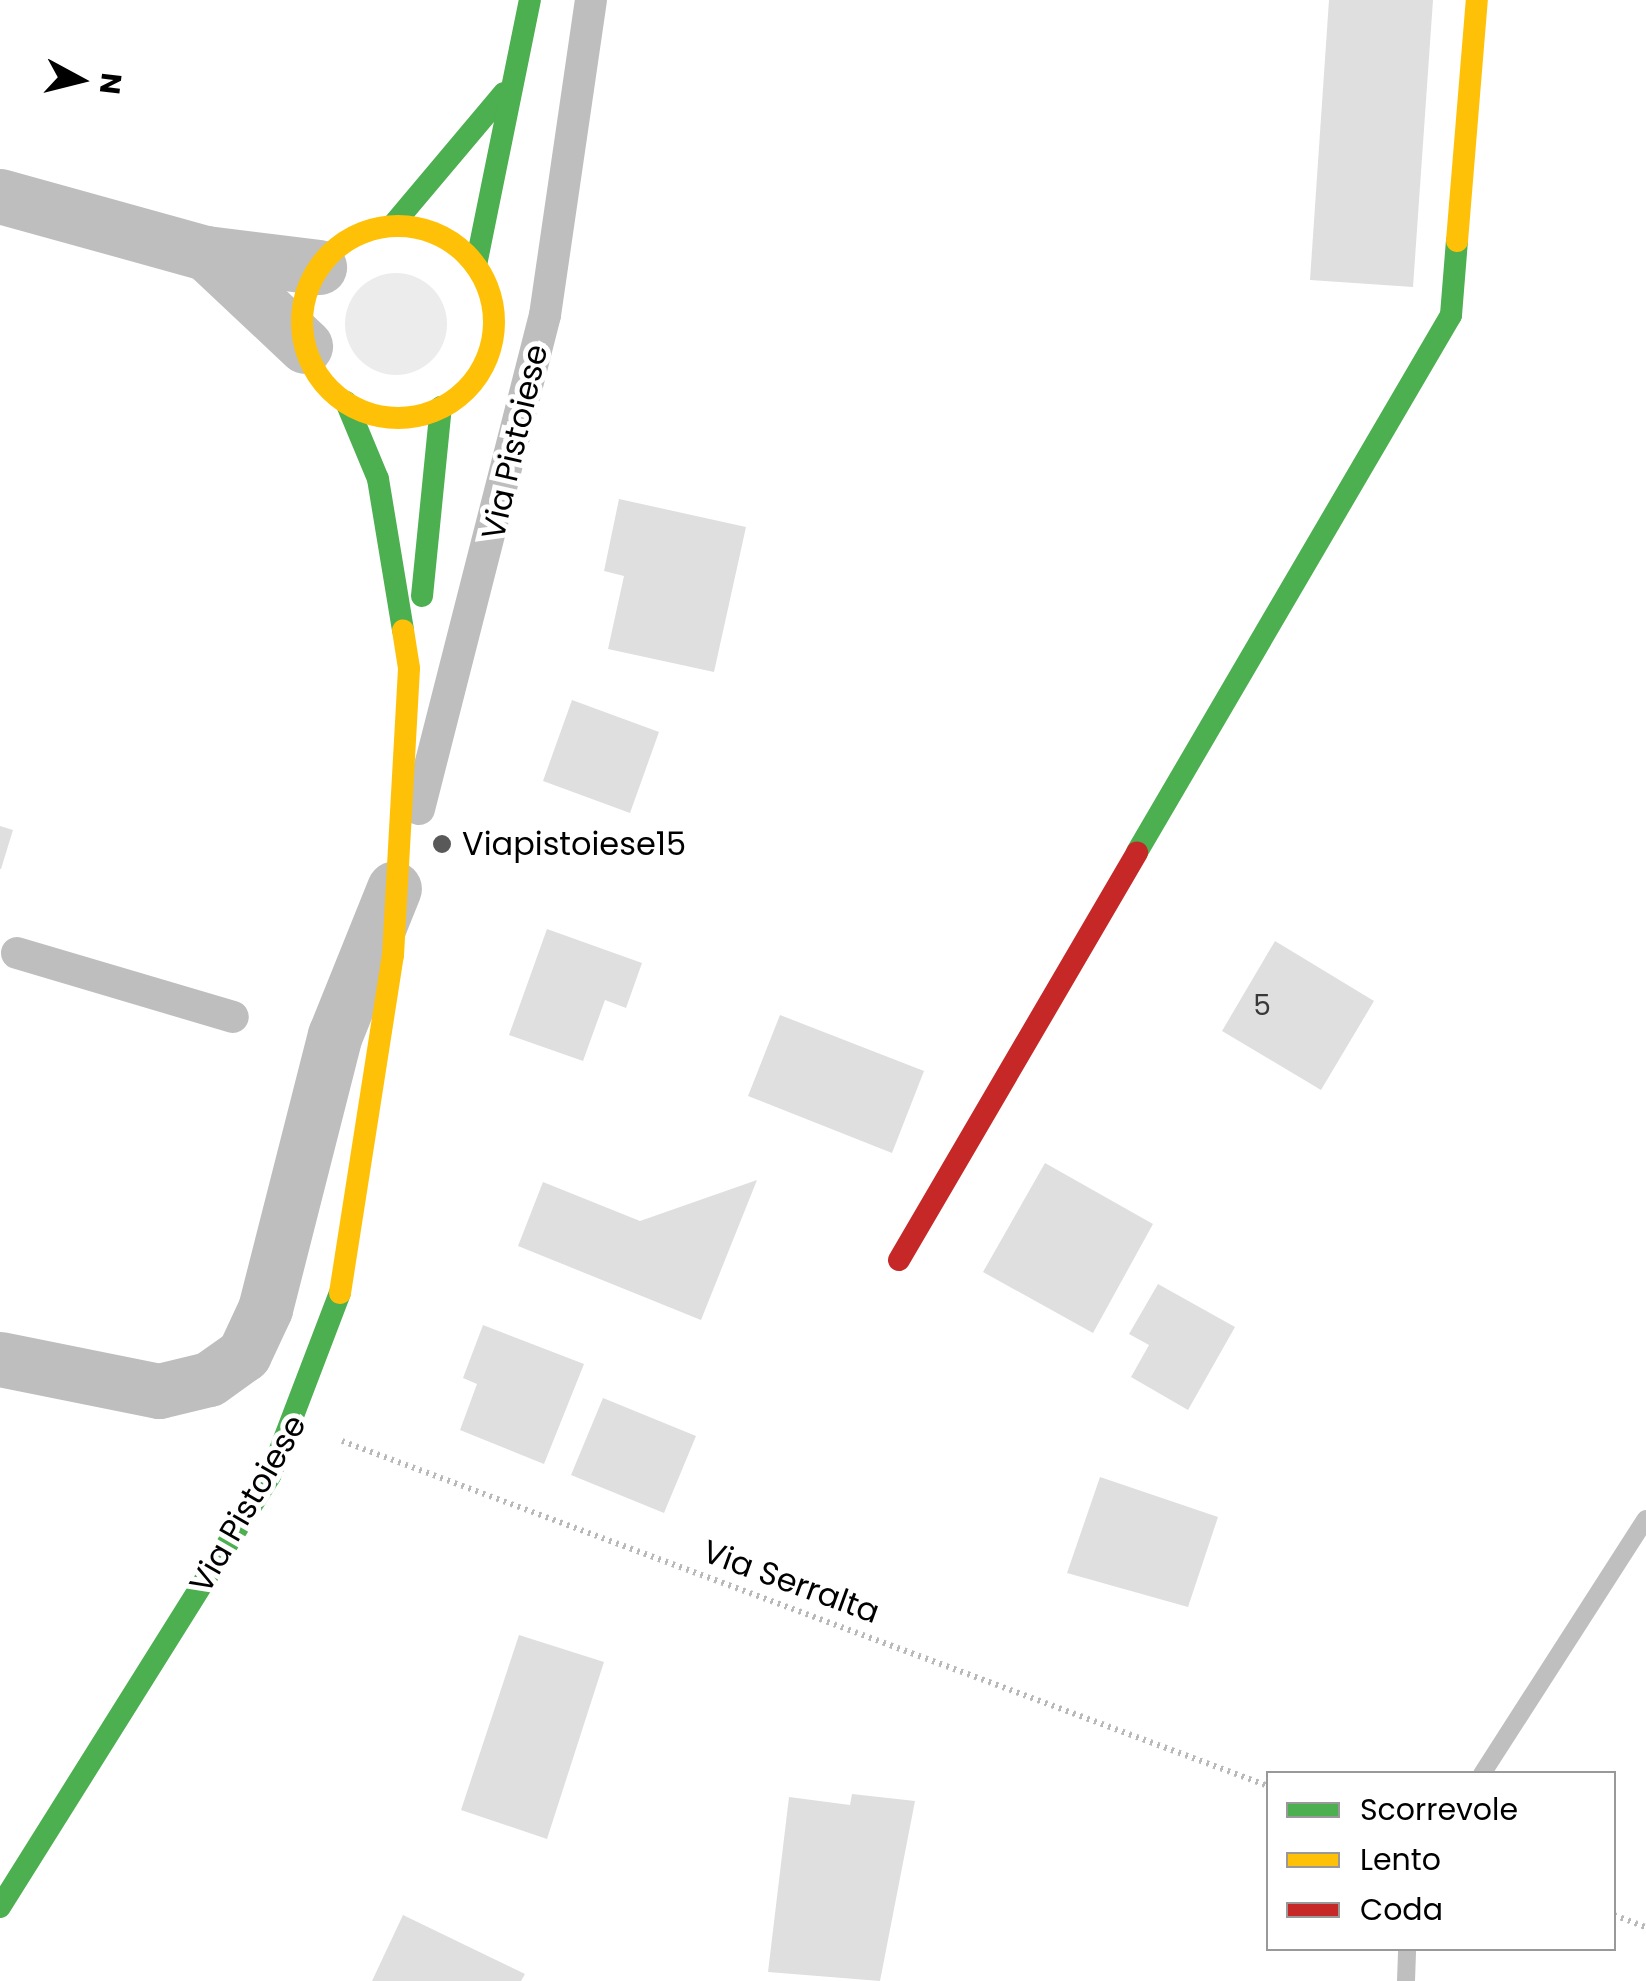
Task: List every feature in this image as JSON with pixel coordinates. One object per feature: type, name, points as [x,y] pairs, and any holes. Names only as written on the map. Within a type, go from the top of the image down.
[{"type":"main road","name":"Via Pistoiese","points":[[0,1906],[297,1424],[356,1228],[399,876],[408,668],[442,407],[488,355],[493,308],[476,265],[504,93],[530,0]]},
{"type":"main road","points":[[899,1260],[1451,315],[1477,0]]},
{"type":"main road","name":"Via Pistoiese","points":[[392,226],[504,93]]},
{"type":"main road","points":[[305,346],[303,304],[320,266],[350,238],[392,226],[438,234],[476,265]]},
{"type":"main road","name":"Via Pistoiese","points":[[305,346],[346,402],[378,479],[408,668]]},
{"type":"main road","points":[[346,402],[403,418],[442,407]]},
{"type":"street","points":[[0,196],[206,253],[320,266]]},
{"type":"street","points":[[206,253],[305,346]]},
{"type":"street","points":[[0,1359],[159,1391],[209,1380],[244,1354],[265,1309],[335,1034],[399,876]]},
{"type":"lane","name":"Via Pistoiese","points":[[399,876],[545,316],[590,0]]},
{"type":"lane","points":[[18,953],[233,1017]]},
{"type":"path","name":"Via Serralta","points":[[297,1424],[1266,1785]]},
{"type":"path","points":[[1616,1916],[1646,1927]]},
{"type":"shaded area","points":[[396,273],[415,277],[432,288],[443,305],[447,324],[443,343],[432,360],[415,371],[396,375],[377,371],[360,360],[349,343],[345,324],[349,305],[360,288],[377,277]]},
{"type":"building","points":[[1329,0],[1433,0],[1413,287],[1310,280]]},
{"type":"building","points":[[619,499],[746,527],[714,672],[608,649],[624,576],[604,571]]},
{"type":"building","points":[[572,700],[659,732],[630,813],[543,781]]},
{"type":"building","points":[[0,826],[13,830],[1,869],[0,869]]},
{"type":"building","points":[[547,929],[642,963],[626,1008],[605,1000],[583,1061],[509,1035]]},
{"type":"building","points":[[1275,941],[1374,1001],[1321,1090],[1222,1031]]},
{"type":"building","points":[[780,1015],[924,1071],[892,1153],[748,1096]]},
{"type":"building","points":[[1045,1163],[1153,1224],[1093,1333],[983,1272]]},
{"type":"building","points":[[757,1180],[701,1320],[518,1246],[543,1182],[640,1221]]},
{"type":"building","points":[[1158,1284],[1235,1327],[1188,1410],[1131,1377],[1149,1345],[1129,1334]]},
{"type":"building","points":[[483,1325],[584,1364],[544,1464],[460,1430],[477,1384],[463,1378]]},
{"type":"building","points":[[603,1398],[696,1436],[664,1513],[571,1475]]},
{"type":"building","points":[[1100,1477],[1218,1517],[1188,1607],[1067,1573]]},
{"type":"building","points":[[519,1635],[604,1662],[547,1839],[461,1810]]},
{"type":"building","points":[[852,1794],[915,1801],[880,1981],[768,1972],[789,1797],[850,1805]]},
{"type":"building","points":[[403,1915],[525,1974],[521,1981],[372,1981]]},
{"type":"waterway","points":[[1484,1771],[1646,1519]]},
{"type":"waterway","points":[[1406,1981],[1407,1951]]},
{"type":"traffic: fast","points":[[476,265],[530,0]]},
{"type":"traffic: fast","points":[[392,226],[504,93]]},
{"type":"traffic: fast","points":[[1137,852],[1451,315],[1457,241]]},
{"type":"traffic: fast","points":[[346,402],[378,479],[403,630]]},
{"type":"traffic: fast","points":[[422,596],[441,407]]},
{"type":"traffic: fast","points":[[0,1907],[270,1476],[340,1293]]},
{"type":"traffic: slow","points":[[1457,241],[1477,0]]},
{"type":"traffic: slow","points":[[398,226],[435,234],[466,254],[486,285],[494,322],[486,359],[466,390],[435,410],[398,418],[361,410],[330,390],[310,359],[302,322],[310,285],[330,254],[361,234],[398,226]]},
{"type":"traffic: slow","points":[[340,1293],[393,955],[409,668],[403,630]]},
{"type":"traffic: jam","points":[[899,1260],[1137,852]]},
{"type":"place","name":"Viapistoiese15","points":[[442,844]]}]
